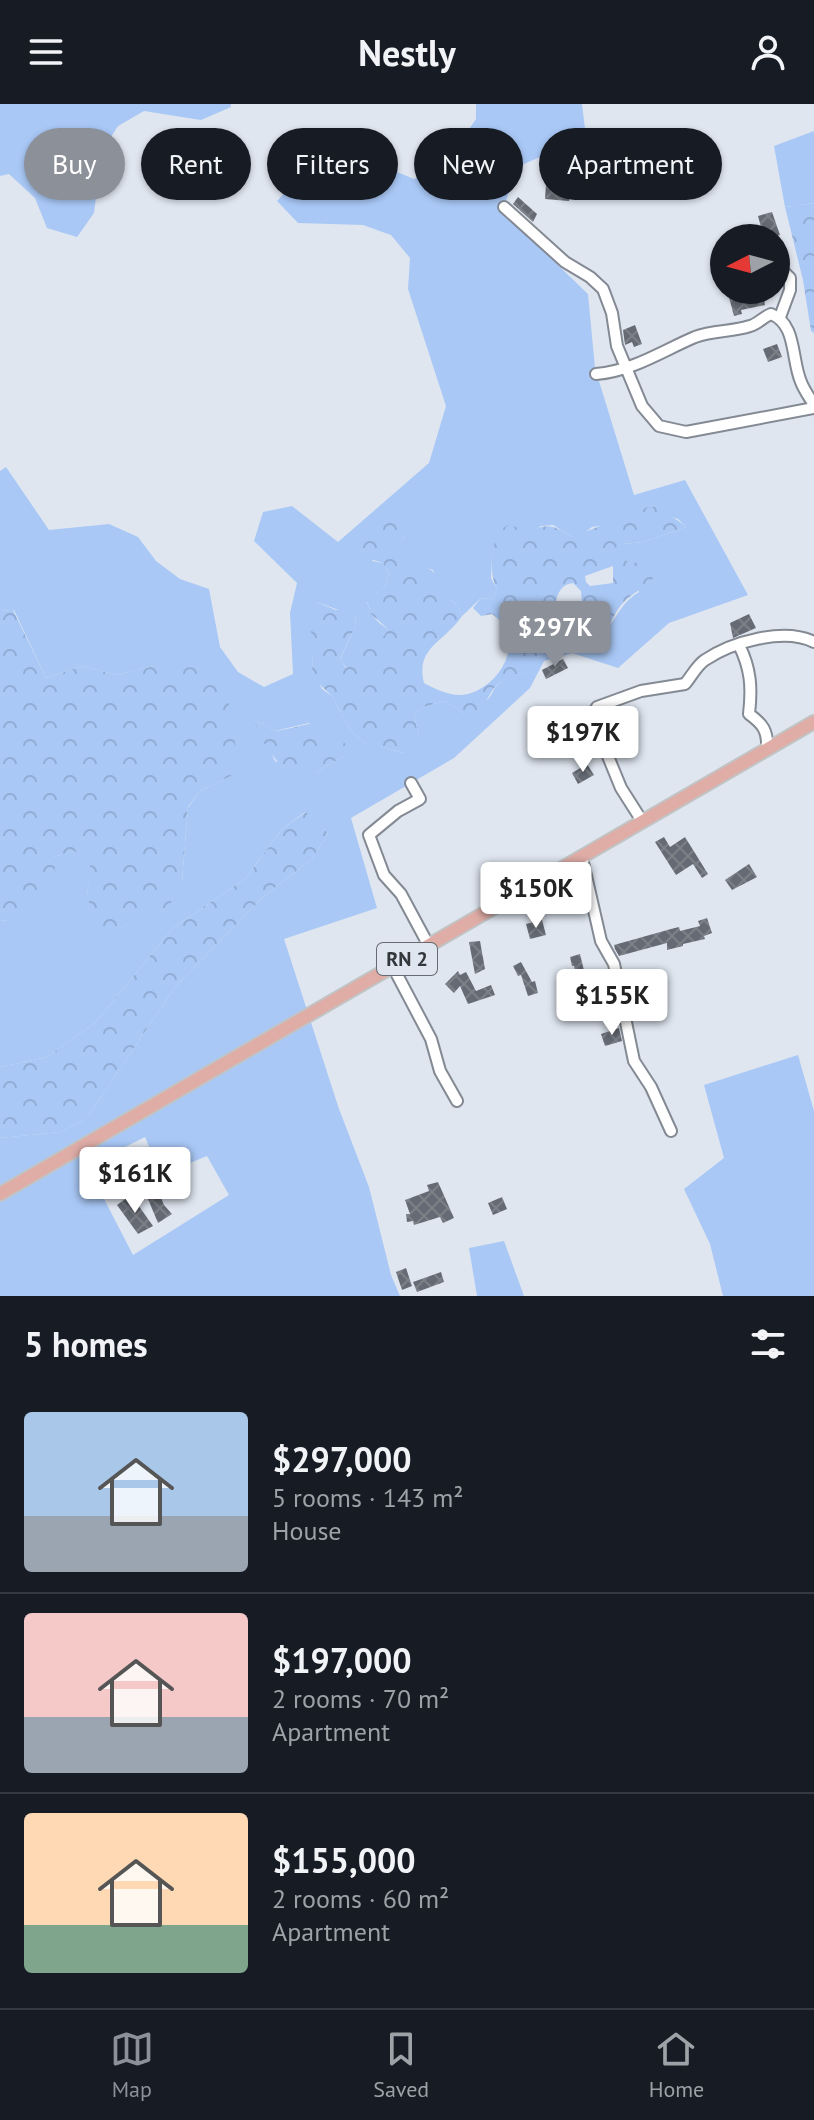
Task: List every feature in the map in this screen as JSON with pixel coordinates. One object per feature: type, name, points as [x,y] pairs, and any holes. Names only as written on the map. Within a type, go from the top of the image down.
[{"type":"main road","name":"RN 2","points":[[0,1194],[814,722]]},
{"type":"street","points":[[504,207],[553,252],[603,289],[612,313],[617,346],[626,368],[642,406],[659,426],[686,432],[814,406],[801,383],[793,358],[790,332],[780,317],[771,314],[754,325],[696,337],[653,359],[626,368],[596,374]]},
{"type":"street","points":[[780,317],[785,304]]},
{"type":"street","points":[[642,821],[621,788],[603,744],[588,722],[597,707],[641,691],[685,684],[702,661],[753,640],[776,636],[805,637],[814,642]]},
{"type":"street","points":[[739,645],[752,682],[749,714],[761,722],[768,736],[767,749]]},
{"type":"street","points":[[411,783],[420,799],[398,811],[369,835],[384,875],[401,894],[429,946]]},
{"type":"street","points":[[582,858],[601,941],[614,964],[634,1061],[651,1087],[671,1131]]},
{"type":"street","points":[[393,967],[431,1039],[440,1071],[457,1101]]},
{"type":"green space","points":[[0,104],[231,104],[231,107],[201,120],[144,111],[117,128],[24,128],[24,188],[9,174],[0,176]]},
{"type":"green space","points":[[476,104],[582,104],[585,128],[539,128],[539,157],[523,164],[523,128],[470,128],[476,119]]},
{"type":"green space","points":[[814,131],[814,203],[785,207],[774,146]]},
{"type":"green space","points":[[398,172],[414,179],[414,200],[506,200],[504,207],[512,221],[588,294],[595,368],[634,495],[685,480],[748,595],[669,623],[618,668],[572,653],[544,661],[530,688],[454,758],[351,818],[377,908],[284,939],[339,1109],[369,1187],[391,1275],[400,1296],[0,1296],[0,1138],[60,1132],[87,1118],[175,987],[264,896],[312,859],[328,833],[305,812],[282,829],[246,878],[173,928],[95,1023],[47,1057],[0,1067],[0,920],[8,921],[54,857],[73,851],[92,855],[87,896],[118,931],[182,881],[188,808],[200,791],[233,775],[154,666],[117,675],[82,666],[46,678],[14,610],[0,611],[0,471],[6,467],[49,530],[109,524],[138,537],[156,561],[180,579],[209,589],[220,647],[238,672],[264,687],[293,674],[290,613],[297,583],[254,541],[263,512],[292,506],[338,542],[429,463],[446,406],[408,289],[410,258],[391,235],[363,225],[298,223],[277,201],[398,200]],"holes":[[[667,516],[678,519],[686,527],[644,542],[621,544],[611,550],[631,564],[639,592],[596,639],[584,645],[540,654],[531,669],[499,683],[488,699],[465,714],[445,701],[423,707],[414,714],[419,738],[403,753],[369,746],[351,731],[332,696],[322,689],[312,669],[316,602],[356,616],[355,627],[340,660],[347,668],[361,651],[383,640],[388,629],[374,618],[367,602],[385,586],[389,574],[383,563],[372,561],[417,521],[403,538],[393,543],[388,555],[433,570],[440,586],[458,605],[462,616],[481,598],[492,599],[497,589],[491,578],[492,555],[541,526],[553,525],[572,537],[592,527]],[[255,720],[275,731],[309,723],[344,756],[315,773],[275,761]],[[145,1137],[161,1175],[207,1156],[229,1195],[133,1255],[87,1166]]]},
{"type":"green space","points":[[36,200],[96,200],[94,213],[77,237],[47,228]]},
{"type":"green space","points":[[814,203],[814,333],[811,331],[803,280],[785,207]]},
{"type":"green space","points":[[648,507],[660,507],[686,527],[644,542],[621,544],[612,550],[631,564],[643,560],[654,565],[655,576],[622,604],[609,626],[596,639],[541,654],[528,672],[500,682],[476,714],[465,714],[445,701],[423,707],[414,714],[419,738],[415,750],[403,753],[369,746],[351,731],[332,696],[316,681],[312,669],[313,646],[308,610],[316,602],[336,610],[348,608],[356,616],[355,627],[340,659],[346,668],[361,651],[383,638],[388,629],[371,614],[367,601],[385,586],[389,574],[383,563],[361,556],[361,545],[387,522],[408,514],[417,521],[389,554],[399,557],[410,551],[421,555],[423,566],[436,574],[447,595],[458,605],[462,616],[433,646],[422,671],[424,683],[455,695],[472,693],[485,686],[504,665],[508,651],[509,638],[504,625],[492,614],[481,616],[473,608],[481,598],[492,599],[497,589],[492,560],[498,531],[508,525],[531,531],[548,526],[572,537]],"holes":[[[613,566],[613,583],[590,586],[586,582],[585,576]],[[573,583],[581,591],[582,603],[559,608],[555,604],[559,593],[563,587]]]},
{"type":"green space","points":[[13,610],[46,678],[82,666],[117,675],[154,666],[210,668],[225,679],[237,754],[233,775],[200,791],[188,807],[182,881],[166,912],[147,909],[118,931],[99,930],[87,896],[91,856],[73,851],[54,857],[57,894],[8,921],[0,920],[0,611]]},
{"type":"green space","points":[[255,720],[275,731],[307,724],[319,725],[347,745],[344,756],[315,773],[293,775],[269,750]]},
{"type":"green space","points":[[306,812],[328,833],[312,859],[264,896],[175,987],[87,1118],[60,1132],[0,1138],[0,1067],[47,1057],[95,1023],[173,928],[246,878],[282,829]]},
{"type":"green space","points":[[798,1055],[814,1111],[814,1296],[723,1296],[710,1244],[684,1189],[724,1158],[704,1085]]},
{"type":"green space","points":[[504,1241],[524,1296],[477,1296],[469,1248]]},
{"type":"building","points":[[521,200],[537,214],[533,222],[513,204]]},
{"type":"building","points":[[772,212],[776,224],[760,224],[758,216]]},
{"type":"building","points":[[731,304],[765,304],[741,310],[742,314],[734,316]]},
{"type":"building","points":[[635,325],[642,344],[634,347],[632,342],[625,345],[623,330]]},
{"type":"building","points":[[777,344],[782,357],[768,362],[763,349]]},
{"type":"building","points":[[749,614],[756,628],[733,638],[730,623]]},
{"type":"building","points":[[563,659],[568,668],[546,679],[542,670]]},
{"type":"building","points":[[587,764],[594,775],[578,784],[572,773]]},
{"type":"building","points":[[664,837],[670,847],[685,837],[708,874],[702,878],[693,864],[676,875],[655,842]]},
{"type":"building","points":[[749,864],[757,877],[732,890],[725,880]]},
{"type":"building","points":[[707,918],[712,933],[704,936],[705,939],[667,950],[667,943],[619,956],[615,949],[614,945],[671,929],[679,927],[680,931],[700,926],[698,921]]},
{"type":"building","points":[[542,920],[546,935],[530,939],[526,924]]},
{"type":"building","points":[[480,941],[485,969],[475,974],[469,942]]},
{"type":"building","points":[[580,954],[589,991],[580,993],[570,957]]},
{"type":"building","points":[[521,962],[532,982],[535,981],[538,993],[528,996],[521,975],[518,976],[513,966]]},
{"type":"building","points":[[458,971],[460,975],[466,972],[476,991],[491,985],[495,995],[468,1004],[460,986],[454,993],[445,984]]},
{"type":"building","points":[[619,1028],[622,1041],[605,1046],[601,1034]]},
{"type":"building","points":[[138,1150],[164,1205],[172,1214],[158,1223],[133,1163],[129,1165],[125,1157]]},
{"type":"building","points":[[438,1182],[454,1218],[443,1223],[440,1217],[414,1225],[413,1221],[407,1222],[406,1214],[410,1214],[405,1200],[429,1191],[427,1185]]},
{"type":"building","points":[[131,1195],[153,1226],[138,1234],[117,1205]]},
{"type":"building","points":[[502,1197],[507,1209],[493,1215],[488,1203]]},
{"type":"building","points":[[406,1268],[412,1286],[402,1290],[396,1272]]},
{"type":"building","points":[[441,1272],[444,1282],[417,1292],[413,1282]]}]
